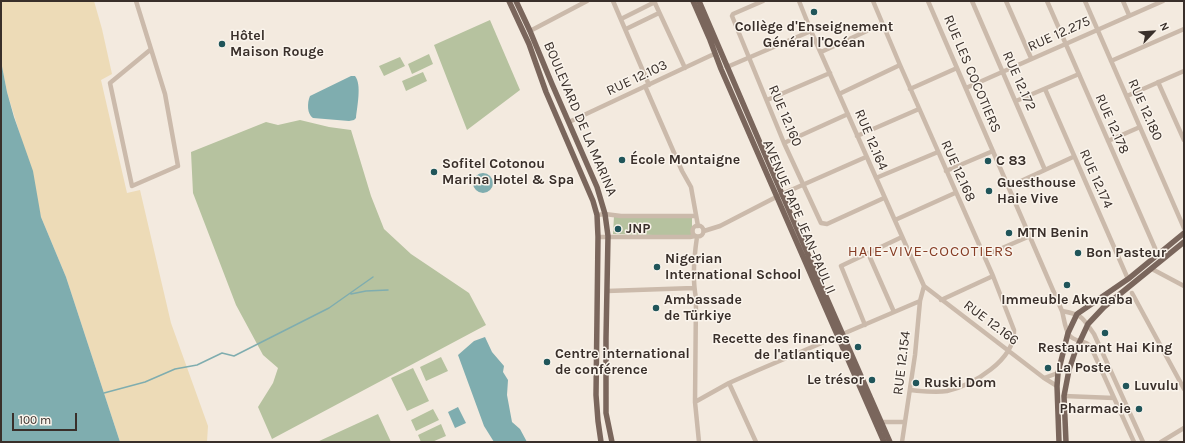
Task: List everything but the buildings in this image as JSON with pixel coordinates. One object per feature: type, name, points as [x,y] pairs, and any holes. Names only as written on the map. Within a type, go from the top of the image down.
[{"type":"main road","name":"BOULEVARD DE LA MARINA","points":[[509,1],[529,44],[546,92],[590,192],[596,215],[598,236],[596,395],[601,442]]},
{"type":"main road","name":"AVENUE PAPE JEAN-PAUL II","points":[[693,1],[710,40],[714,54],[780,195]]},
{"type":"main road","name":"AVENUE PAPE JEAN-PAUL II","points":[[699,1],[884,442]]},
{"type":"main road","name":"BOULEVARD DE LA MARINA","points":[[517,2],[597,186],[605,214],[608,236],[606,412],[612,442]]},
{"type":"main road","points":[[1059,442],[1058,373],[1068,333],[1077,314],[1128,279],[1184,233]]},
{"type":"main road","points":[[1066,442],[1064,396],[1071,360],[1088,324],[1104,307],[1184,242]]},
{"type":"main road","name":"AVENUE PAPE JEAN-PAUL II","points":[[840,335],[890,442]]},
{"type":"street","points":[[136,1],[164,94],[178,166],[132,186],[110,83],[150,50]]},
{"type":"street","points":[[530,31],[587,1]]},
{"type":"street","points":[[613,1],[626,29],[647,86],[682,171],[691,187],[698,226],[702,227],[704,231]]},
{"type":"street","name":"RUE 12.160","points":[[763,1],[733,14],[732,16],[784,143],[821,223],[827,224],[884,198]]},
{"type":"street","name":"RUE 12.164","points":[[799,1],[866,157],[924,286]]},
{"type":"street","points":[[873,2],[879,1]]},
{"type":"street","name":"RUE LES COCOTIERS","points":[[928,1],[1062,311],[1068,333]]},
{"type":"street","name":"RUE 12.172","points":[[972,1],[1045,170]]},
{"type":"street","points":[[1006,1],[1031,58]]},
{"type":"street","name":"RUE 12.178","points":[[1047,1],[1158,255]]},
{"type":"street","name":"RUE 12.180","points":[[1085,1],[1184,228]]},
{"type":"street","points":[[1123,1],[1129,15]]},
{"type":"street","name":"RUE 12.275","points":[[966,88],[1129,15],[1152,3],[1163,1]]},
{"type":"street","points":[[621,19],[654,2],[685,68]]},
{"type":"street","name":"RUE 12.168","points":[[873,2],[955,193],[993,276],[1014,330],[1014,338],[1008,350]]},
{"type":"street","points":[[626,29],[659,13]]},
{"type":"street","points":[[821,52],[882,24]]},
{"type":"street","points":[[1111,61],[1184,29]]},
{"type":"street","points":[[727,67],[811,31]]},
{"type":"street","name":"RUE 12.103","points":[[569,122],[714,54]]},
{"type":"street","points":[[839,94],[900,65]]},
{"type":"street","points":[[910,89],[957,68]]},
{"type":"street","points":[[1127,96],[1184,71]]},
{"type":"street","points":[[767,100],[830,73]]},
{"type":"street","points":[[1016,101],[1079,74]]},
{"type":"street","points":[[1158,82],[1184,140]]},
{"type":"street","name":"RUE 12.174","points":[[1045,89],[1128,279]]},
{"type":"street","points":[[857,136],[919,109]]},
{"type":"street","points":[[784,143],[848,114]]},
{"type":"street","points":[[1108,141],[1140,127]]},
{"type":"street","points":[[946,171],[993,151]]},
{"type":"street","points":[[876,178],[938,152]]},
{"type":"street","points":[[598,236],[690,237],[703,235],[704,231],[720,226],[780,195],[866,157]]},
{"type":"street","points":[[1008,187],[1074,157]]},
{"type":"street","points":[[894,220],[955,193]]},
{"type":"street","points":[[596,215],[696,216]]},
{"type":"street","points":[[698,226],[693,230],[696,236],[694,288],[696,298],[696,402],[699,442]]},
{"type":"street","points":[[984,256],[1030,236]]},
{"type":"street","points":[[865,325],[841,266],[902,237]]},
{"type":"street","points":[[868,253],[894,312]]},
{"type":"street","points":[[1152,269],[1184,286]]},
{"type":"street","points":[[941,300],[993,276]]},
{"type":"street","name":"RUE 12.166","points":[[924,286],[1044,378],[1057,386]]},
{"type":"street","name":"RUE 12.154","points":[[902,442],[915,355],[920,301],[924,286]]},
{"type":"street","points":[[607,291],[694,288]]},
{"type":"street","points":[[1132,293],[1184,389]]},
{"type":"street","points":[[696,402],[729,383],[920,301]]},
{"type":"street","points":[[1062,311],[1077,314],[1088,324],[1094,334],[1143,442]]},
{"type":"street","points":[[1068,333],[1072,338],[1086,342],[1091,347],[1134,442]]},
{"type":"street","points":[[910,390],[941,392],[965,384],[986,373],[1008,350]]},
{"type":"street","points":[[1044,378],[1058,373]]},
{"type":"street","points":[[729,383],[756,442]]},
{"type":"street","points":[[1064,396],[1114,398]]},
{"type":"street","points":[[881,422],[904,422]]},
{"type":"street","points":[[1161,442],[1184,428]]},
{"type":"green space","points":[[490,20],[520,90],[467,130],[434,45]]},
{"type":"green space","points":[[429,54],[433,64],[412,74],[408,64]]},
{"type":"green space","points":[[400,57],[405,66],[384,76],[379,66]]},
{"type":"green space","points":[[423,72],[427,81],[406,91],[402,81]]},
{"type":"green space","points":[[300,120],[329,127],[351,130],[371,196],[384,229],[411,254],[469,293],[486,325],[272,439],[258,407],[273,383],[278,368],[263,355],[236,305],[193,193],[191,152],[266,122],[278,125]]},
{"type":"green space","points":[[614,216],[692,218],[692,236],[613,234]]},
{"type":"green space","points":[[441,357],[448,371],[426,381],[420,367]]},
{"type":"green space","points":[[413,368],[429,401],[407,411],[391,378]]},
{"type":"green space","points":[[433,409],[439,420],[416,431],[411,420]]},
{"type":"green space","points":[[378,414],[391,442],[317,442]]},
{"type":"green space","points":[[441,424],[446,436],[432,442],[421,442],[418,435]]},
{"type":"sand","points":[[1,1],[94,1],[112,74],[101,80],[127,193],[140,190],[171,323],[208,426],[207,442],[120,442],[66,277],[41,217],[21,138],[7,92],[1,61]]},
{"type":"water","points":[[1,61],[14,117],[33,171],[41,217],[66,277],[120,442],[1,442]]},
{"type":"water","points":[[351,76],[355,76],[358,84],[356,118],[349,121],[313,118],[308,108],[310,96]]},
{"type":"water","points":[[483,173],[490,176],[493,183],[490,190],[483,193],[476,190],[473,183],[476,176]]},
{"type":"water","points":[[485,337],[492,352],[504,366],[503,372],[508,380],[507,395],[512,422],[520,429],[527,442],[494,442],[484,426],[458,355],[474,341]]},
{"type":"water","points":[[458,407],[466,423],[455,428],[448,412]]},
{"type":"waterway","points":[[104,393],[145,382],[175,369],[197,365],[222,353],[234,356],[329,308],[373,277]]},
{"type":"waterway","points":[[351,294],[366,291],[388,290]]},
{"type":"place","name":"Collège d'Enseignement Général l'Océan","points":[[814,12]]},
{"type":"place","name":"Hôtel Maison Rouge","points":[[222,44]]},
{"type":"place","name":"École Montaigne","points":[[622,160]]},
{"type":"place","name":"C 83","points":[[988,161]]},
{"type":"place","name":"Sofitel Cotonou Marina Hotel & Spa","points":[[434,172]]},
{"type":"place","name":"Guesthouse Haie Vive","points":[[989,191]]},
{"type":"place","name":"JNP","points":[[618,229]]},
{"type":"place","name":"MTN Benin","points":[[1009,233]]},
{"type":"place","name":"Bon Pasteur","points":[[1078,253]]},
{"type":"place","name":"Nigerian International School","points":[[657,267]]},
{"type":"place","name":"Immeuble Akwaaba","points":[[1067,285]]},
{"type":"place","name":"Ambassade de Türkiye","points":[[656,308]]},
{"type":"place","name":"Restaurant Hai King","points":[[1105,333]]},
{"type":"place","name":"Recette des finances de l'atlantique","points":[[858,347]]},
{"type":"place","name":"Centre international de conférence","points":[[547,362]]},
{"type":"place","name":"La Poste","points":[[1048,368]]},
{"type":"place","name":"Le trésor","points":[[872,380]]},
{"type":"place","name":"Ruski Dom","points":[[916,383]]},
{"type":"place","name":"Luvulu","points":[[1126,386]]},
{"type":"place","name":"Pharmacie","points":[[1139,409]]},
{"type":"district","name":"HAIE-VIVE-COCOTIERS","points":[[931,252]]}]
